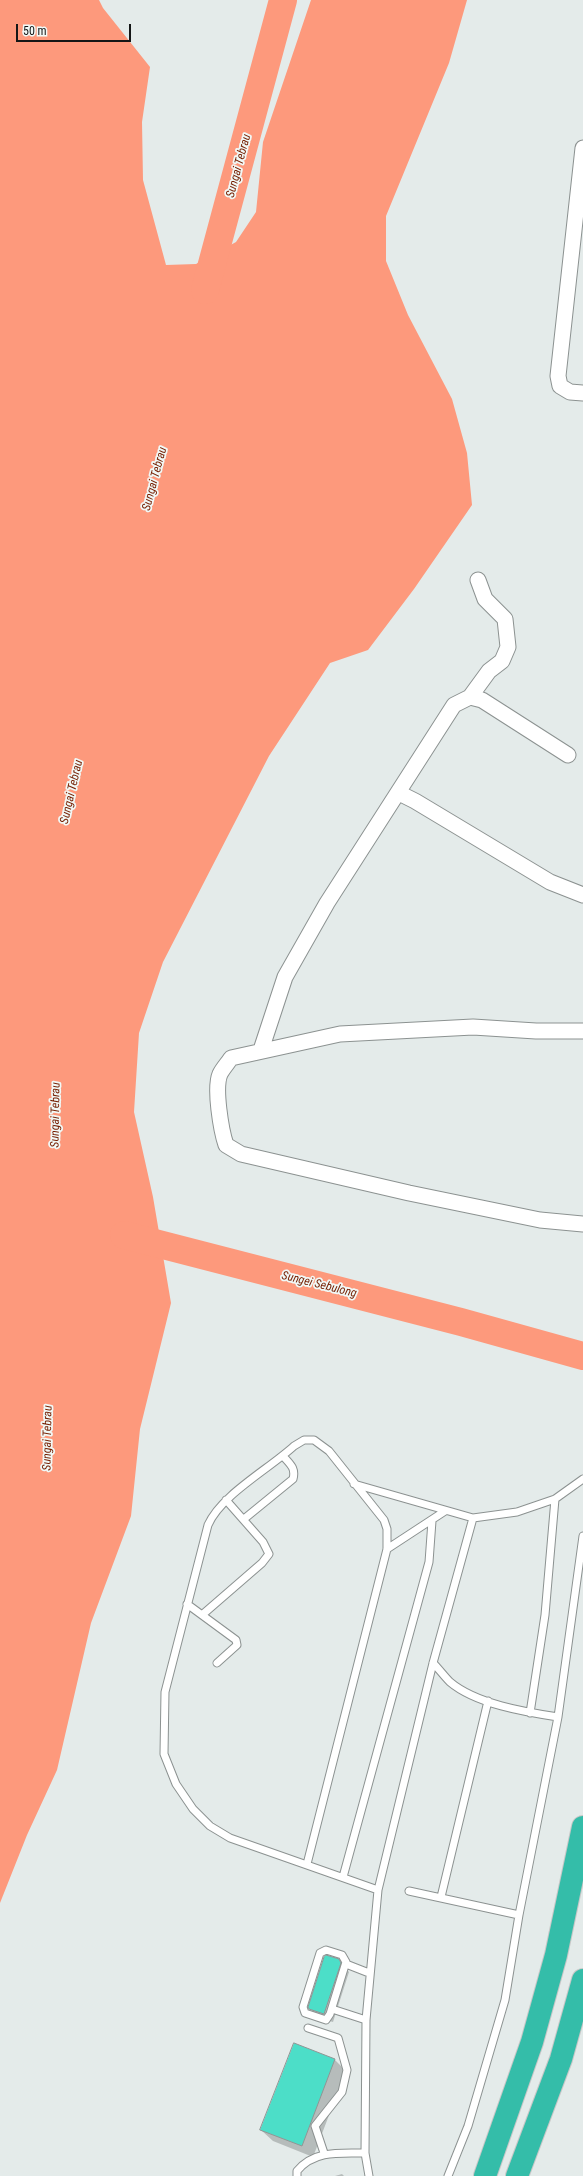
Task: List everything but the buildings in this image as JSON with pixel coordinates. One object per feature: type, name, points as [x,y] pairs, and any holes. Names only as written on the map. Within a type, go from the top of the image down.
[{"type":"highway","points":[[486,2176],[532,2042],[556,1955],[583,1827]]},
{"type":"highway","points":[[517,2176],[560,2059],[583,1980]]},
{"type":"street","points":[[583,148],[558,376],[560,386],[570,392],[583,394]]},
{"type":"street","points":[[261,1050],[285,977],[327,903],[399,793],[454,705],[470,697],[489,671],[502,661],[508,647],[505,619],[485,599],[478,580]]},
{"type":"street","points":[[470,697],[482,700],[568,755]]},
{"type":"street","points":[[399,793],[415,801],[550,882],[583,895]]},
{"type":"street","points":[[583,1031],[536,1031],[473,1027],[340,1034],[284,1048],[261,1050],[231,1058],[220,1075],[220,1127],[226,1146],[242,1154],[409,1193],[540,1220],[583,1224]]},
{"type":"lane","points":[[307,1864],[387,1549],[387,1529],[384,1520],[329,1451],[314,1440],[304,1440],[294,1446],[226,1500],[213,1513],[208,1525],[165,1692],[164,1754],[176,1784],[193,1809],[210,1826],[230,1838],[378,1890]]},
{"type":"lane","points":[[244,1519],[293,1479],[293,1467],[283,1456]]},
{"type":"lane","points":[[354,1484],[473,1518],[517,1512],[555,1499],[583,1479]]},
{"type":"lane","points":[[530,1713],[545,1615],[555,1499]]},
{"type":"lane","points":[[202,1615],[262,1563],[269,1554],[263,1542],[226,1500]]},
{"type":"lane","points":[[387,1549],[432,1521],[445,1511]]},
{"type":"lane","points":[[369,2176],[365,2153],[366,2020],[369,1973],[378,1890],[434,1663],[473,1518]]},
{"type":"lane","points":[[343,1877],[429,1562],[432,1521]]},
{"type":"lane","points":[[448,2176],[468,2126],[505,2000],[519,1915],[558,1717],[583,1536]]},
{"type":"lane","points":[[187,1604],[236,1640],[237,1644],[234,1649],[217,1663]]},
{"type":"lane","points":[[434,1663],[450,1682],[461,1690],[488,1701],[530,1713],[558,1717]]},
{"type":"lane","points":[[441,1897],[488,1701]]},
{"type":"lane","points":[[409,1891],[519,1915]]},
{"type":"lane","points":[[326,1950],[342,1955],[346,1958],[346,1964],[332,2009],[326,2020],[306,2014],[302,2007],[322,1951],[326,1950]]},
{"type":"lane","points":[[346,1964],[369,1973]]},
{"type":"lane","points":[[332,2009],[366,2020]]},
{"type":"lane","points":[[308,2028],[338,2038],[347,2070],[342,2092],[315,2126],[324,2153]]},
{"type":"lane","points":[[297,2176],[297,2172],[302,2165],[324,2153],[365,2153]]},
{"type":"water","points":[[0,0],[99,0],[103,8],[150,67],[142,122],[143,180],[166,265],[196,264],[236,242],[256,212],[263,142],[311,0],[467,0],[449,63],[386,216],[386,261],[408,315],[452,399],[467,453],[472,505],[414,589],[368,650],[330,663],[269,756],[163,962],[139,1033],[134,1112],[153,1197],[171,1303],[140,1429],[131,1516],[91,1623],[57,1770],[27,1835],[0,1903]]},
{"type":"waterway","name":"Sungai Tebrau","points":[[205,290],[283,0]]},
{"type":"waterway","name":"Sungei Sebulong","points":[[124,1235],[461,1322],[583,1356]]}]
